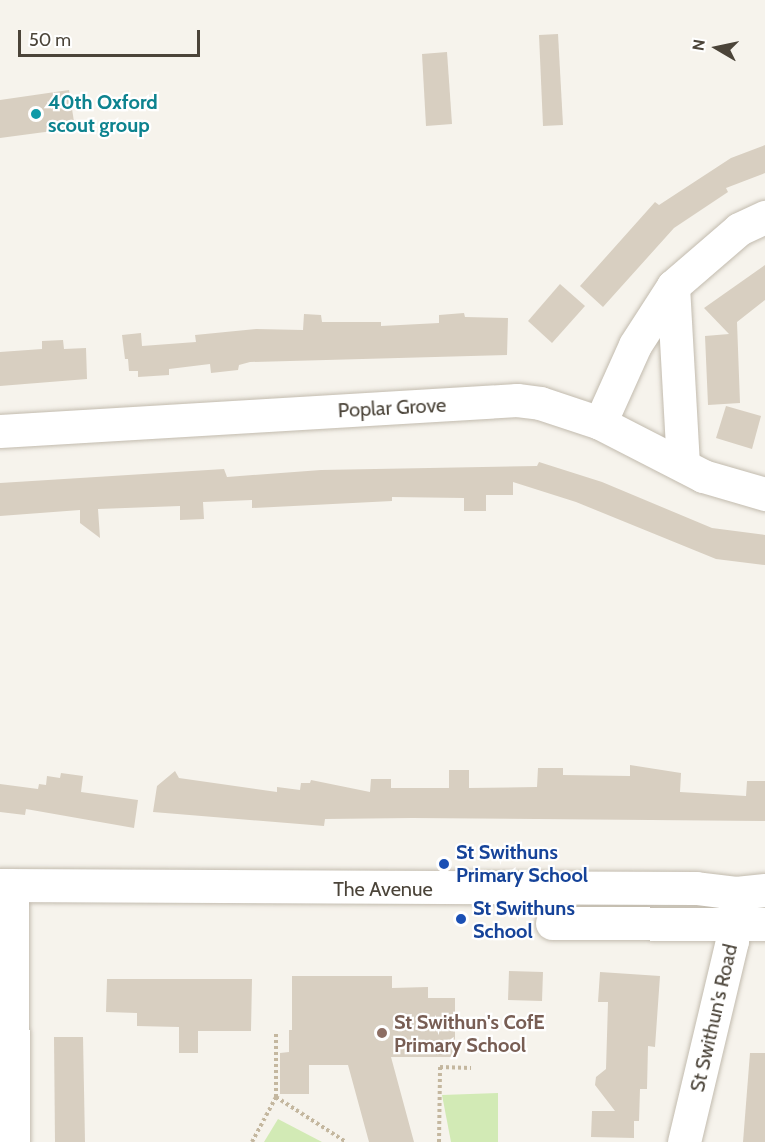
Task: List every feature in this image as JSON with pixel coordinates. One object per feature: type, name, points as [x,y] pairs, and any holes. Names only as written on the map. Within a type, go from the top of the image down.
[{"type":"street","points":[[600,423],[635,345],[673,286],[739,229],[765,217]]},
{"type":"street","points":[[673,286],[683,465]]},
{"type":"street","name":"Poplar Grove","points":[[0,431],[517,400],[540,403],[600,423],[703,476],[765,494]]},
{"type":"street","points":[[6,885],[13,1142]]},
{"type":"street","name":"The Avenue","points":[[6,885],[696,888],[750,908]]},
{"type":"street","points":[[552,923],[750,908]]},
{"type":"street","name":"St Swithun's Road","points":[[684,1142],[750,908]]},
{"type":"path","points":[[252,1142],[276,1096],[276,1033]]},
{"type":"path","points":[[439,1142],[440,1067],[471,1068]]},
{"type":"path","points":[[276,1096],[346,1142]]},
{"type":"green space","points":[[498,1093],[498,1142],[451,1142],[442,1095]]},
{"type":"green space","points":[[278,1119],[322,1142],[264,1142]]},
{"type":"building","points":[[558,34],[563,125],[543,126],[539,35]]},
{"type":"building","points":[[447,52],[452,124],[426,126],[422,54]]},
{"type":"building","name":"40th Oxford scout group","points":[[69,90],[75,128],[0,138],[0,100]]},
{"type":"building","points":[[765,145],[765,173],[726,188],[728,192],[674,228],[603,307],[580,286],[655,202],[659,205],[731,158]]},
{"type":"building","points":[[765,265],[765,300],[737,322],[740,403],[708,405],[705,336],[729,334],[704,308]]},
{"type":"building","points":[[560,284],[585,306],[552,343],[528,321]]},
{"type":"building","points":[[464,313],[465,317],[508,318],[507,355],[250,362],[239,365],[238,370],[211,373],[210,364],[169,369],[169,375],[138,377],[138,371],[129,371],[122,335],[141,333],[142,346],[196,342],[195,335],[256,329],[303,330],[304,314],[321,315],[322,322],[381,322],[381,326],[439,323],[439,315]]},
{"type":"building","points":[[63,340],[64,349],[86,348],[87,379],[0,386],[0,352],[42,349],[42,341]]},
{"type":"building","points":[[726,406],[761,416],[752,449],[716,438]]},
{"type":"building","points":[[539,462],[602,482],[712,528],[765,535],[765,565],[716,559],[576,502],[513,482],[513,495],[486,495],[486,511],[464,511],[464,498],[392,497],[392,501],[252,508],[252,500],[203,502],[204,519],[180,520],[180,506],[98,509],[100,538],[80,523],[80,510],[0,516],[0,483],[224,469],[227,477],[321,470],[537,466]]},
{"type":"building","points":[[630,765],[681,773],[680,792],[746,796],[747,781],[765,781],[765,821],[412,818],[325,819],[324,826],[153,812],[157,786],[175,771],[179,778],[277,792],[277,787],[300,790],[301,783],[310,783],[311,780],[370,792],[371,779],[391,779],[391,788],[449,788],[449,770],[469,770],[469,788],[537,787],[538,768],[563,768],[563,775],[630,776]]},
{"type":"building","points":[[61,773],[83,776],[81,792],[138,800],[134,828],[26,809],[25,815],[0,812],[0,784],[38,789],[39,784],[46,785],[47,776],[60,778]]},
{"type":"building","points":[[509,971],[543,972],[542,1001],[508,1000]]},
{"type":"building","points":[[600,972],[660,976],[655,1047],[648,1046],[647,1089],[640,1089],[639,1121],[634,1121],[634,1138],[591,1137],[592,1111],[615,1111],[595,1085],[596,1077],[606,1069],[608,1002],[598,1002]]},
{"type":"building","points":[[292,976],[392,976],[392,988],[428,987],[428,998],[455,998],[455,1057],[391,1057],[414,1142],[369,1142],[348,1065],[309,1065],[309,1094],[280,1094],[280,1053],[289,1052],[289,1030],[292,1030]]},
{"type":"building","points":[[107,979],[252,979],[251,1031],[198,1031],[198,1053],[179,1053],[179,1027],[137,1026],[137,1013],[106,1012]]},
{"type":"building","points":[[54,1037],[83,1037],[85,1142],[55,1142]]},
{"type":"building","points":[[750,1053],[765,1053],[765,1142],[743,1142]]},
{"type":"place","name":"40th Oxford scout group","points":[[36,114]]},
{"type":"place","name":"St Swithuns Primary School","points":[[444,864]]},
{"type":"place","name":"St Swithuns School","points":[[461,919]]},
{"type":"place","name":"St Swithun's CofE Primary School","points":[[382,1033]]}]
